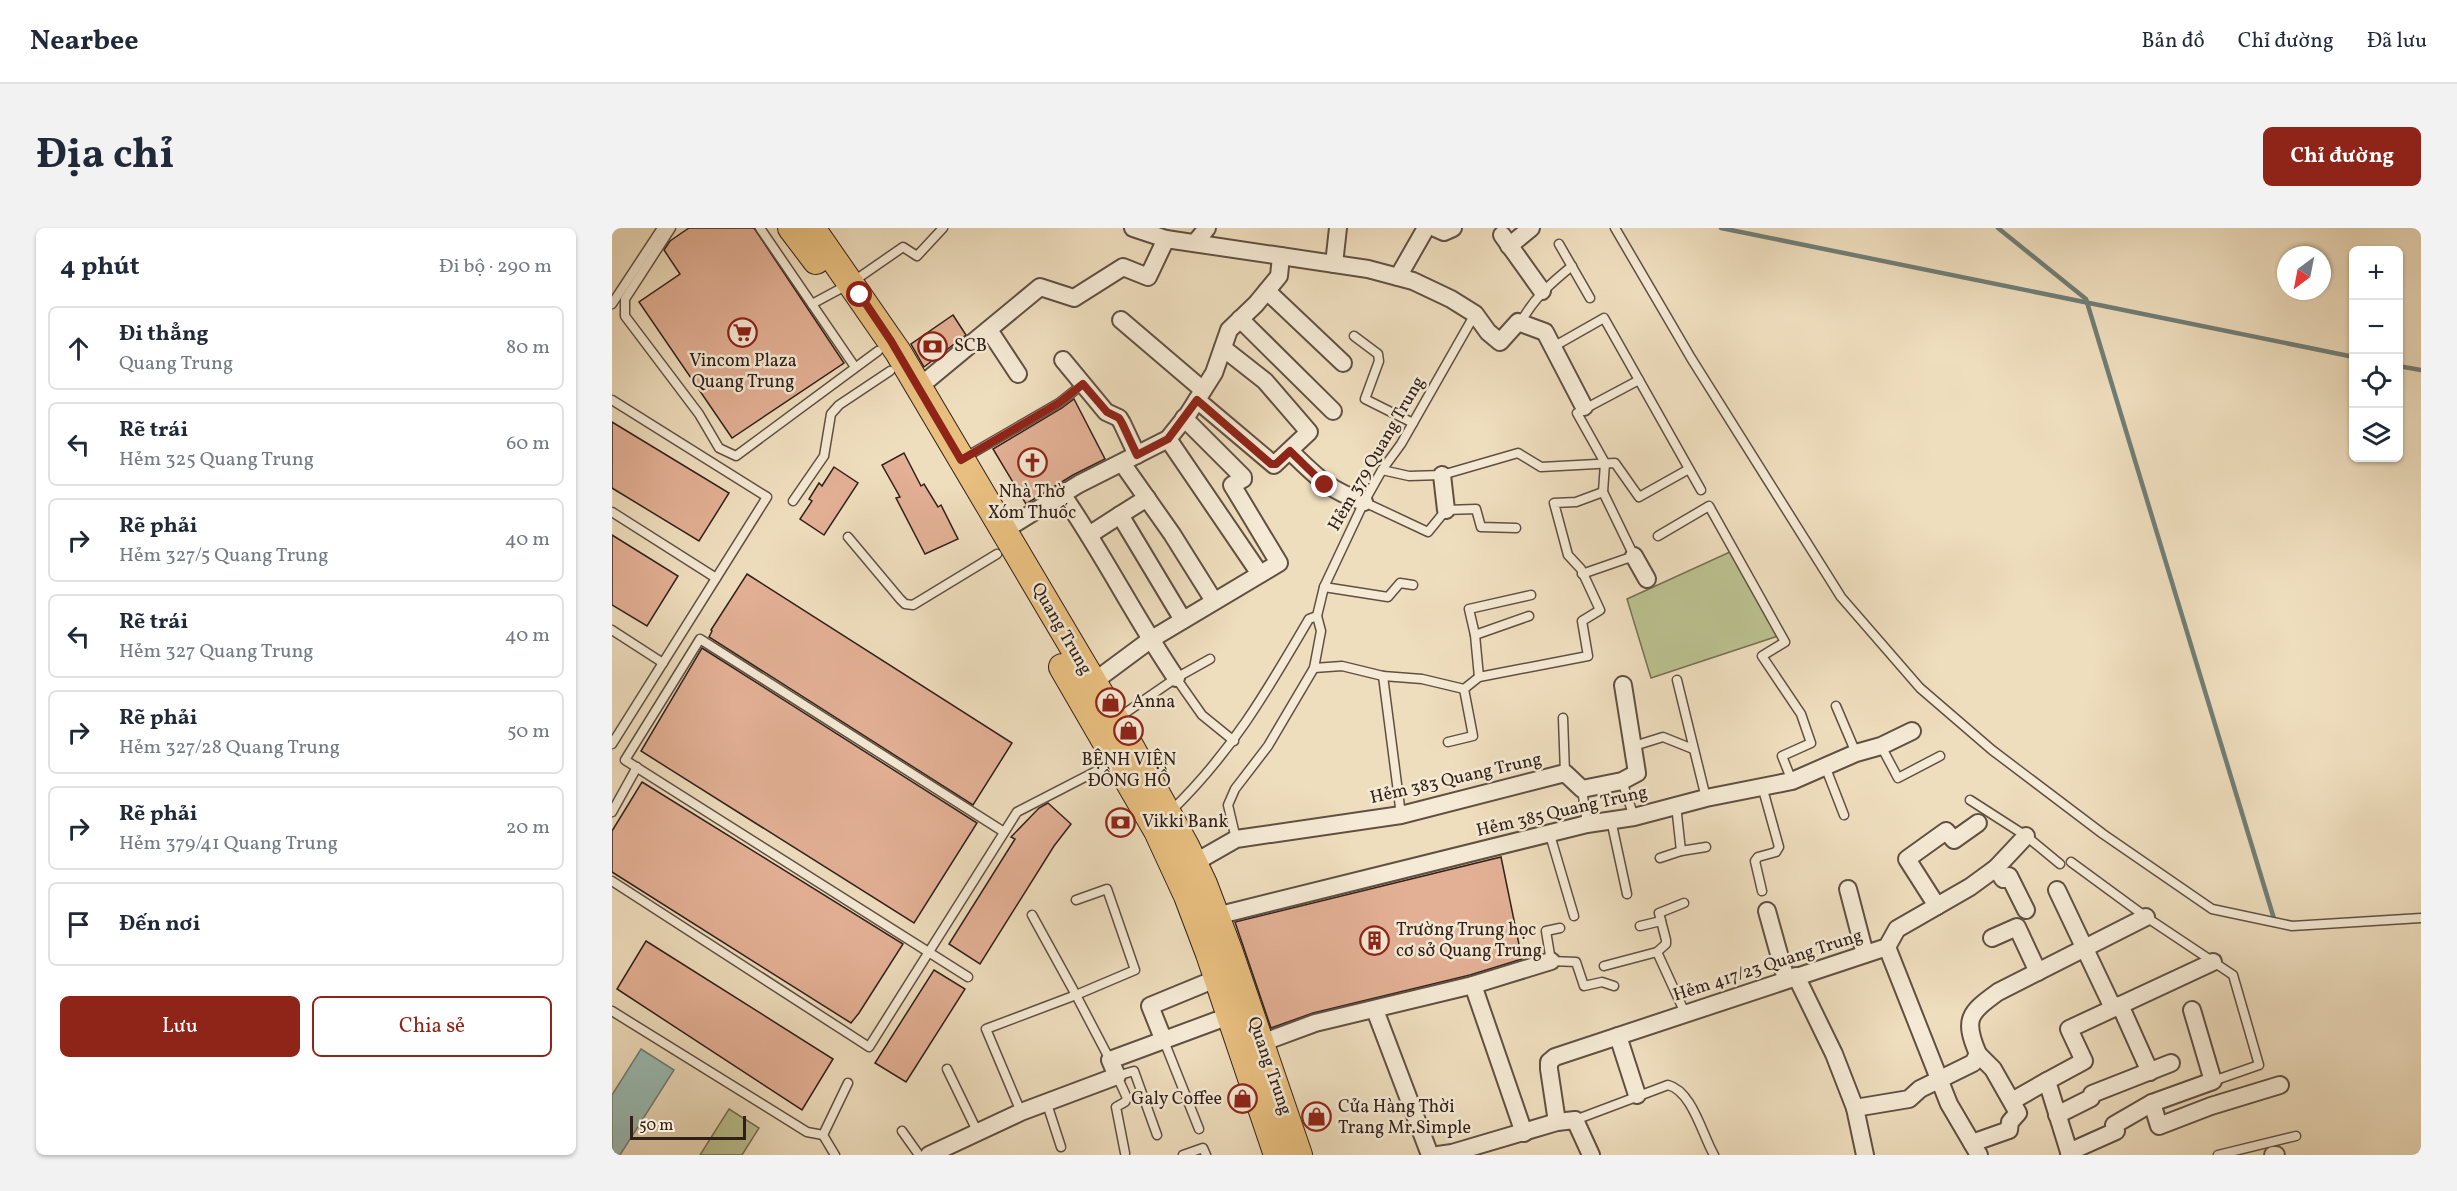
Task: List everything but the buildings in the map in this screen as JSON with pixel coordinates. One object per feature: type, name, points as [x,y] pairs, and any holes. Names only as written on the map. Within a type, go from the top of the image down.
[{"type":"main road","name":"Quang Trung","points":[[791,228],[844,287]]},
{"type":"main road","name":"Quang Trung","points":[[812,228],[844,287],[1000,542],[1116,720],[1168,814],[1229,1016],[1277,1155]]},
{"type":"main road","name":"Quang Trung","points":[[887,354],[919,387],[961,460],[1000,542],[1117,761],[1157,831],[1185,867],[1216,916],[1299,1155]]},
{"type":"street","points":[[1133,228],[1166,239],[1368,269],[1413,281],[1451,299],[1475,314],[1488,332],[1500,342],[1515,324],[1521,322],[1545,332],[1584,407]]},
{"type":"street","points":[[1196,243],[1207,228]]},
{"type":"street","points":[[1334,264],[1338,228]]},
{"type":"street","points":[[1398,277],[1426,228]]},
{"type":"street","points":[[1435,228],[1444,231],[1453,228]]},
{"type":"street","points":[[1532,228],[1506,241],[1542,291]]},
{"type":"street","points":[[919,387],[1040,287],[1074,298],[1123,267],[1148,277],[1166,239]]},
{"type":"street","points":[[1000,542],[1062,494],[1168,439],[1214,373],[1229,330],[1279,276],[1281,256]]},
{"type":"street","points":[[1267,291],[1343,363]]},
{"type":"street","points":[[1240,319],[1334,411]]},
{"type":"street","points":[[1121,320],[1274,465],[1306,435],[1308,429],[1265,381],[1223,348]]},
{"type":"street","points":[[989,330],[1018,374]]},
{"type":"street","points":[[1063,360],[1107,412],[1119,418],[1129,459],[1147,498],[1214,601]]},
{"type":"street","points":[[1092,683],[1150,640],[1279,563],[1232,485],[1243,477],[1184,418]]},
{"type":"street","points":[[1168,439],[1260,574]]},
{"type":"street","points":[[1290,451],[1325,485],[1341,495],[1364,502]]},
{"type":"street","points":[[1442,475],[1446,510]]},
{"type":"street","points":[[1062,494],[1089,535],[1150,640],[1176,678]]},
{"type":"street","points":[[1089,535],[1147,498]]},
{"type":"street","points":[[1120,515],[1183,620]]},
{"type":"street","points":[[1634,556],[1647,579]]},
{"type":"street","points":[[1582,789],[1622,781],[1637,773],[1623,685]]},
{"type":"street","name":"Hẻm 385 Quang Trung","points":[[1216,916],[1587,824],[1634,817],[1676,804],[1791,781],[1856,753],[1881,746],[1912,731]]},
{"type":"street","name":"Hẻm 383 Quang Trung","points":[[1185,867],[1236,839],[1401,815],[1565,773],[1582,789]]},
{"type":"street","points":[[1937,906],[1907,859],[1946,831],[1954,840],[1978,823]]},
{"type":"street","name":"Hẻm 417/23 Quang Trung","points":[[1557,1122],[1549,1062],[1555,1057],[1887,947],[1897,929],[1996,868],[2026,836]]},
{"type":"street","points":[[1996,868],[2003,879],[2009,876],[2026,910]]},
{"type":"street","points":[[1848,889],[1865,954]]},
{"type":"street","points":[[2057,890],[2150,1072]]},
{"type":"street","points":[[1767,911],[1791,978],[1847,1085],[1865,1155]]},
{"type":"street","points":[[1887,947],[1949,1104],[1976,1149],[2009,1130],[2010,1122],[2018,1113],[1993,1069],[1978,1054],[1970,1035],[1970,1018],[1978,1006],[1998,992],[2146,917]]},
{"type":"street","points":[[1992,938],[2017,927],[2038,972]]},
{"type":"street","points":[[1261,1043],[1315,1023],[1473,986],[1551,961]]},
{"type":"street","points":[[2012,1101],[2084,1061],[2069,1029],[2213,962]]},
{"type":"street","points":[[1164,1041],[1150,1006],[1218,978]]},
{"type":"street","points":[[1473,986],[1524,1132]]},
{"type":"street","points":[[1375,1010],[1430,1155]]},
{"type":"street","points":[[2047,1082],[2069,1154],[2116,1131],[2114,1125],[2152,1103],[2213,1081],[2192,1010]]},
{"type":"street","points":[[929,1155],[1021,1112],[1117,1076],[1110,1060],[1229,1016]]},
{"type":"street","points":[[1618,1036],[1636,1095]]},
{"type":"street","points":[[1854,1108],[1909,1099],[1920,1089],[1973,1063],[1978,1054]]},
{"type":"street","points":[[2057,1115],[2091,1098],[2092,1094],[2171,1063]]},
{"type":"street","points":[[2152,1103],[2159,1126],[2211,1106],[2280,1085]]},
{"type":"street","points":[[1448,1154],[1557,1122],[1575,1120],[1592,1155]]},
{"type":"lane","points":[[612,304],[662,228]]},
{"type":"lane","points":[[671,228],[625,299],[625,316],[699,414],[719,448],[736,456],[855,367],[887,354]]},
{"type":"lane","points":[[760,228],[855,367]]},
{"type":"lane","points":[[812,304],[844,287],[903,247],[917,256],[943,228]]},
{"type":"lane","points":[[1615,228],[1691,358],[1841,597],[1920,688],[1992,750],[2103,834],[2212,909],[2292,926],[2421,918]]},
{"type":"lane","points":[[1559,243],[1590,298]]},
{"type":"lane","points":[[1521,322],[1530,305],[1542,291],[1572,266]]},
{"type":"lane","name":"Hẻm 379 Quang Trung","points":[[1168,814],[1196,787],[1234,741],[1264,697],[1310,619],[1317,616],[1324,587],[1364,502],[1413,423],[1475,314]]},
{"type":"lane","points":[[1553,347],[1604,318],[1701,490]]},
{"type":"lane","points":[[1354,336],[1378,354],[1380,361],[1365,399],[1413,423]]},
{"type":"lane","points":[[792,501],[824,456],[831,414],[887,354]]},
{"type":"lane","points":[[1582,574],[1634,556],[1603,492],[1605,463],[1577,413],[1584,407],[1639,380]]},
{"type":"lane","points":[[961,460],[1059,403],[1083,384]]},
{"type":"lane","points":[[612,400],[767,497],[612,744]]},
{"type":"lane","points":[[1382,470],[1409,476],[1442,475],[1518,453],[1540,467],[1616,463],[1639,496],[1689,469]]},
{"type":"lane","points":[[1464,689],[1479,677],[1588,656],[1582,621],[1600,610],[1581,569],[1568,555],[1554,503],[1576,502],[1603,492]]},
{"type":"lane","points":[[1364,502],[1428,532],[1446,510],[1476,509],[1481,527],[1516,528]]},
{"type":"lane","points":[[1658,536],[1709,506],[1785,642],[1762,656],[1801,714],[1811,743],[1782,756],[1791,781]]},
{"type":"lane","points":[[612,512],[716,578]]},
{"type":"lane","points":[[848,537],[900,599],[906,604],[913,605],[1000,542]]},
{"type":"lane","points":[[1324,587],[1388,597],[1400,583],[1413,585]]},
{"type":"lane","points":[[1479,677],[1475,635],[1469,609],[1531,595]]},
{"type":"lane","points":[[1236,839],[1228,805],[1235,789],[1268,746],[1314,668],[1321,631],[1317,616]]},
{"type":"lane","points":[[1475,635],[1529,616]]},
{"type":"lane","points":[[612,630],[663,663]]},
{"type":"lane","points":[[968,976],[625,760],[700,639],[1004,832]]},
{"type":"lane","points":[[1116,720],[1132,706],[1210,659]]},
{"type":"lane","points":[[1314,668],[1342,666],[1383,676],[1422,679],[1464,689]]},
{"type":"lane","points":[[1383,676],[1401,815]]},
{"type":"lane","points":[[1176,678],[1202,715],[1234,741]]},
{"type":"lane","points":[[1677,680],[1706,798]]},
{"type":"lane","points":[[1448,742],[1473,736],[1464,689]]},
{"type":"lane","points":[[1836,706],[1856,753]]},
{"type":"lane","points":[[1563,718],[1565,773]]},
{"type":"lane","points":[[1634,746],[1663,737],[1693,749]]},
{"type":"lane","points":[[1881,746],[1898,778],[1941,756]]},
{"type":"lane","points":[[612,881],[869,1047],[1017,812],[1117,761]]},
{"type":"lane","points":[[1825,766],[1844,815]]},
{"type":"lane","points":[[612,812],[637,767]]},
{"type":"lane","points":[[1622,781],[1634,817]]},
{"type":"lane","points":[[1762,786],[1779,847],[1776,852],[1758,857],[1755,861],[1762,891]]},
{"type":"lane","points":[[1582,789],[1587,824]]},
{"type":"lane","points":[[1971,800],[2026,836],[2060,864]]},
{"type":"lane","points":[[1676,804],[1681,851]]},
{"type":"lane","points":[[1611,820],[1627,894]]},
{"type":"lane","points":[[1550,835],[1574,916]]},
{"type":"lane","points":[[1660,858],[1681,851],[1706,847]]},
{"type":"lane","points":[[2071,862],[2146,917],[2233,975],[2259,1065],[2213,1081]]},
{"type":"lane","points":[[1021,1112],[986,1029],[1135,970],[1107,889],[1076,900]]},
{"type":"lane","points":[[1604,966],[1657,952],[1666,944],[1659,913],[1684,903]]},
{"type":"lane","points":[[1032,915],[1110,1060]]},
{"type":"lane","points":[[1640,927],[1661,921]]},
{"type":"lane","points":[[1560,928],[1546,931],[1551,961],[1576,962],[1584,986],[1602,982],[1614,986]]},
{"type":"lane","points":[[1657,952],[1685,1013]]},
{"type":"lane","points":[[612,1011],[807,1132],[823,1135],[835,1155]]},
{"type":"lane","points":[[1164,1041],[1199,1129]]},
{"type":"lane","points":[[947,1069],[978,1132]]},
{"type":"lane","points":[[1125,1153],[1116,1107],[1125,1102],[1127,1098],[1117,1076],[1134,1071],[1157,1135]]},
{"type":"lane","points":[[823,1135],[848,1083]]},
{"type":"lane","points":[[1575,1120],[1668,1084],[1677,1087],[1686,1096],[1714,1155]]},
{"type":"lane","points":[[1047,1104],[1061,1147]]},
{"type":"lane","points":[[902,1131],[919,1155]]},
{"type":"lane","points":[[2218,1155],[2296,1136]]},
{"type":"lane","points":[[1183,1155],[1203,1148],[1206,1155]]},
{"type":"green space","points":[[1732,551],[1778,636],[1651,678],[1627,599]]},
{"type":"green space","points":[[729,1109],[759,1128],[742,1155],[700,1155]]},
{"type":"water","points":[[641,1049],[674,1070],[620,1155],[612,1155],[612,1095]]},
{"type":"waterway","points":[[1721,228],[2349,356]]},
{"type":"waterway","points":[[1998,228],[2086,299],[2275,922]]},
{"type":"waterway","points":[[2403,367],[2421,370]]},
{"type":"place","name":"Vincom Plaza Quang Trung","points":[[743,332]]},
{"type":"place","name":"SCB","points":[[933,346]]},
{"type":"place","name":"Nhà Thờ Xóm Thuốc","points":[[1032,463]]},
{"type":"place","name":"Anna","points":[[1111,702]]},
{"type":"place","name":"BỆNH VIỆN ĐỒNG HỒ","points":[[1129,731]]},
{"type":"place","name":"Vikki Bank","points":[[1121,822]]},
{"type":"place","name":"Trường Trung học cơ sở Quang Trung","points":[[1375,940]]},
{"type":"place","name":"Galy Coffee","points":[[1243,1099]]},
{"type":"place","name":"Cửa Hàng Thời Trang Mr.Simple","points":[[1317,1117]]},
{"type":"route","points":[[860,295],[912,374],[961,460],[1059,403],[1083,384],[1107,412],[1119,418],[1137,455],[1168,439],[1197,400],[1271,464],[1276,464],[1290,451],[1325,485]]}]
